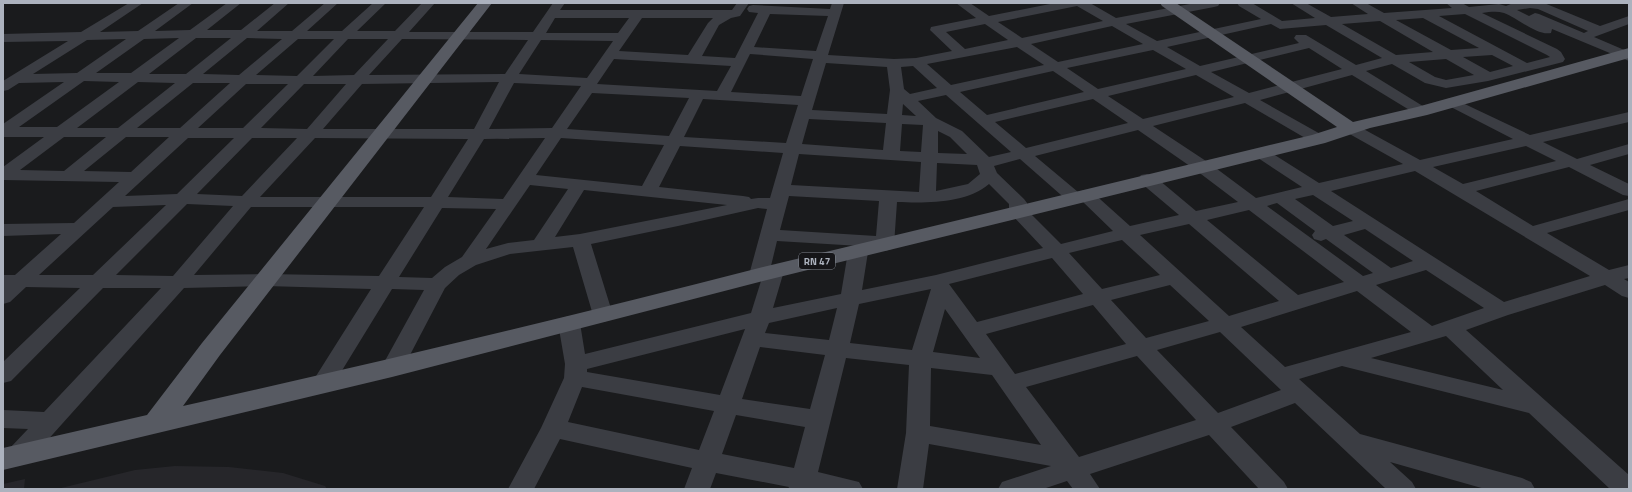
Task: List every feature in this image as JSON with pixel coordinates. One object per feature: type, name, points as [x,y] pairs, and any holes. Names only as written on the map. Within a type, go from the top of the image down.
[{"type":"main road","points":[[156,423],[325,204],[485,3]]},
{"type":"main road","points":[[1178,6],[1253,58],[1359,126]]},
{"type":"main road","name":"RN 47","points":[[11,457],[392,368],[1147,179],[1318,139],[1359,126],[1421,111],[1627,55]]},
{"type":"street","points":[[9,83],[83,35],[137,3]]},
{"type":"street","points":[[3,132],[187,3]]},
{"type":"street","points":[[3,175],[235,3]]},
{"type":"street","points":[[69,176],[187,79],[283,3]]},
{"type":"street","points":[[3,297],[243,79],[332,3]]},
{"type":"street","points":[[3,375],[380,3]]},
{"type":"street","points":[[11,457],[51,421],[178,282],[246,202],[429,3]]},
{"type":"street","points":[[962,3],[1203,167],[1428,334]]},
{"type":"street","points":[[963,54],[936,30],[1074,3]]},
{"type":"street","points":[[1081,3],[1318,139]]},
{"type":"street","points":[[610,55],[693,59],[742,56],[821,57],[894,63],[916,62],[1021,42],[1114,22],[1178,6],[1214,3]]},
{"type":"street","points":[[1243,3],[1421,111]]},
{"type":"street","points":[[1297,3],[1430,80],[1439,82],[1455,83],[1488,77],[1557,60],[1557,57],[1552,52],[1452,3]]},
{"type":"street","points":[[1357,3],[1488,77]]},
{"type":"street","points":[[1405,3],[1527,68]]},
{"type":"street","points":[[1507,5],[1530,4],[1541,6],[1600,31]]},
{"type":"street","points":[[1507,5],[1580,37],[1627,55]]},
{"type":"street","points":[[322,384],[383,284],[479,134],[508,78],[556,9],[677,9],[726,14],[736,13],[741,6],[766,10],[837,8],[792,149],[779,197],[770,235],[767,273],[756,329],[706,461],[697,489]]},
{"type":"street","points":[[902,95],[948,90],[1216,32],[1276,22],[1330,22],[1496,8],[1507,10],[1546,30]]},
{"type":"street","points":[[469,261],[622,37],[630,10]]},
{"type":"street","points":[[722,96],[766,10]]},
{"type":"street","points":[[712,13],[758,26]]},
{"type":"street","points":[[693,59],[712,13]]},
{"type":"street","points":[[1580,37],[1629,20]]},
{"type":"street","points":[[3,38],[83,35],[193,34],[622,37]]},
{"type":"street","points":[[3,50],[24,38]]},
{"type":"street","points":[[984,120],[1311,44]]},
{"type":"street","points":[[3,132],[312,132],[381,134],[557,133],[929,158],[985,166],[1024,154],[1296,86],[1394,59],[1493,50]]},
{"type":"street","points":[[916,62],[1024,154],[1126,233],[1403,489]]},
{"type":"street","points":[[891,156],[895,119],[902,95],[894,63]]},
{"type":"street","points":[[9,83],[80,77],[301,80],[508,78],[722,96],[895,119],[930,121]]},
{"type":"street","points":[[648,191],[698,95]]},
{"type":"street","points":[[902,95],[930,121],[956,134],[1018,203],[1018,211],[1056,250],[1142,348],[1275,489]]},
{"type":"street","points":[[1455,101],[1577,161],[1629,184]]},
{"type":"street","points":[[576,371],[756,329],[850,299],[938,285],[1056,250],[1629,117]]},
{"type":"street","points":[[927,198],[930,121]]},
{"type":"street","points":[[1359,126],[1418,166],[1461,190],[1629,291]]},
{"type":"street","points":[[1461,190],[1629,149]]},
{"type":"street","points":[[1261,153],[1501,310]]},
{"type":"street","points":[[1577,161],[1629,191]]},
{"type":"street","points":[[392,368],[437,284],[452,271],[469,261],[508,249],[580,240],[678,221],[779,197],[888,196],[927,198],[974,188],[985,166]]},
{"type":"street","points":[[3,175],[136,177]]},
{"type":"street","points":[[525,179],[758,203]]},
{"type":"street","points":[[1147,179],[1294,303]]},
{"type":"street","points":[[542,244],[579,185]]},
{"type":"street","points":[[770,235],[885,244],[888,196]]},
{"type":"street","points":[[1281,198],[1388,274]]},
{"type":"street","points":[[109,202],[182,199],[325,204],[435,202],[508,204]]},
{"type":"street","points":[[1531,232],[1629,204]]},
{"type":"street","points":[[1302,240],[1368,223]]},
{"type":"street","points":[[4,231],[79,228]]},
{"type":"street","points":[[580,240],[603,315]]},
{"type":"street","points":[[802,485],[850,299],[858,252]]},
{"type":"street","points":[[756,329],[837,349],[920,359],[1006,376],[1142,348],[1429,263]]},
{"type":"street","points":[[1280,376],[1450,328],[1501,310],[1629,271]]},
{"type":"street","points":[[972,331],[1096,297],[1175,278]]},
{"type":"street","points":[[3,281],[178,282],[266,280],[383,284],[437,284]]},
{"type":"street","points":[[938,285],[1006,376],[1087,489]]},
{"type":"street","points":[[910,489],[918,433],[920,359],[938,285]]},
{"type":"street","points":[[521,489],[553,428],[576,371],[569,323]]},
{"type":"street","points":[[1450,328],[1625,488]]},
{"type":"street","points":[[1343,359],[1533,405]]},
{"type":"street","points":[[576,371],[727,406],[818,420]]},
{"type":"street","points":[[1018,488],[1070,464],[1213,424],[1298,393]]},
{"type":"street","points":[[3,419],[51,421]]},
{"type":"street","points":[[553,428],[706,461],[802,485],[850,489]]},
{"type":"street","points":[[918,433],[1070,464]]},
{"type":"street","points":[[1351,442],[1522,489]]},
{"type":"shaded area","points":[[175,466],[229,467],[283,473],[325,486],[327,489],[57,489],[135,470]]},
{"type":"shaded area","points":[[25,479],[24,489],[3,489],[3,484]]}]
